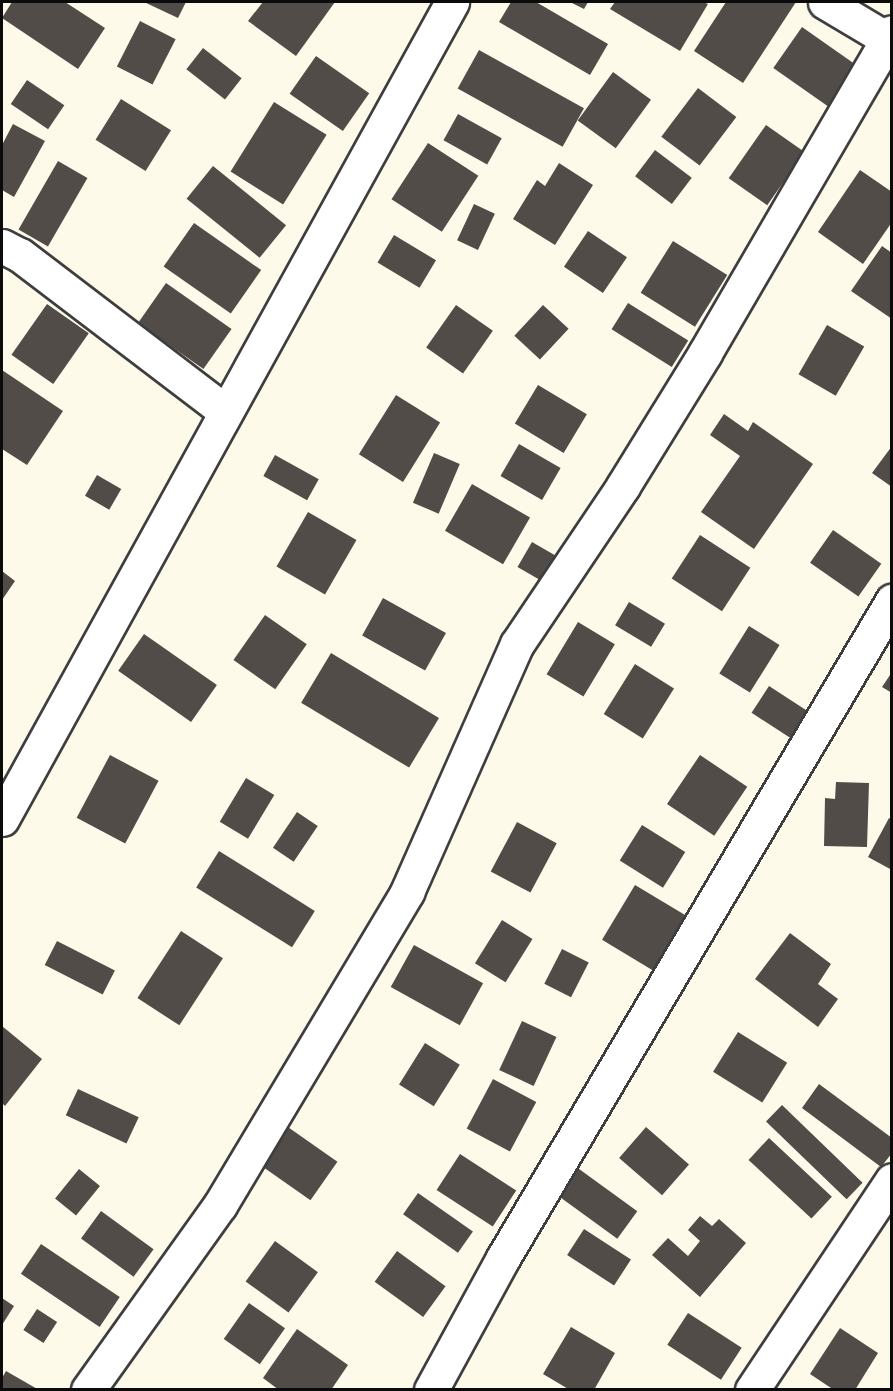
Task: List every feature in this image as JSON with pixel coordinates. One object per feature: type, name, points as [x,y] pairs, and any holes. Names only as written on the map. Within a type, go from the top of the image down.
[{"type":"street","points":[[88,1389],[220,1205],[407,892],[517,644],[623,486],[699,363],[890,38],[825,2]]},
{"type":"street","points":[[2,819],[225,411],[441,5]]},
{"type":"street","points":[[2,246],[20,255],[225,411]]},
{"type":"street","points":[[432,1389],[509,1248],[891,601]]},
{"type":"street","points":[[752,1389],[891,1180]]},
{"type":"building","points":[[12,2],[65,2],[105,28],[78,69],[2,18]]},
{"type":"building","points":[[144,2],[186,2],[178,18]]},
{"type":"building","points":[[263,2],[335,2],[296,56],[248,21]]},
{"type":"building","points":[[511,2],[536,2],[608,44],[590,75],[499,22]]},
{"type":"building","points":[[570,2],[588,2],[584,9]]},
{"type":"building","points":[[615,2],[703,2],[708,4],[680,51],[610,9]]},
{"type":"building","points":[[726,2],[796,2],[743,83],[694,51]]},
{"type":"building","points":[[140,21],[176,39],[152,85],[117,66]]},
{"type":"building","points":[[802,27],[857,65],[828,106],[773,68]]},
{"type":"building","points":[[203,48],[242,78],[225,99],[186,69]]},
{"type":"building","points":[[479,50],[584,108],[563,147],[458,88]]},
{"type":"building","points":[[316,56],[369,93],[343,131],[290,94]]},
{"type":"building","points":[[613,72],[651,100],[616,148],[578,121]]},
{"type":"building","points":[[27,80],[64,105],[48,129],[11,104]]},
{"type":"building","points":[[698,88],[736,117],[700,166],[661,137]]},
{"type":"building","points":[[121,99],[171,130],[146,171],[96,140]]},
{"type":"building","points":[[274,102],[327,135],[283,204],[231,172]]},
{"type":"building","points":[[458,114],[502,138],[487,164],[443,140]]},
{"type":"building","points":[[13,124],[45,141],[14,197],[2,190],[2,145]]},
{"type":"building","points":[[766,125],[805,152],[767,205],[729,178]]},
{"type":"building","points":[[428,143],[478,176],[442,232],[392,199]]},
{"type":"building","points":[[655,150],[692,178],[672,204],[635,176]]},
{"type":"building","points":[[58,161],[87,178],[48,246],[18,229]]},
{"type":"building","points":[[559,163],[593,185],[555,245],[513,219],[537,180],[545,186]]},
{"type":"building","points":[[213,166],[286,225],[260,258],[187,199]]},
{"type":"building","points":[[860,170],[892,192],[892,222],[863,264],[818,232]]},
{"type":"building","points":[[474,204],[495,214],[478,250],[457,240]]},
{"type":"building","points":[[194,223],[261,270],[231,313],[164,266]]},
{"type":"building","points":[[588,231],[627,257],[603,293],[564,267]]},
{"type":"building","points":[[394,235],[436,260],[420,288],[378,262]]},
{"type":"building","points":[[673,241],[727,275],[695,327],[641,293]]},
{"type":"building","points":[[882,246],[892,253],[892,319],[851,291]]},
{"type":"building","points":[[166,283],[232,329],[203,369],[138,323]]},
{"type":"building","points":[[628,303],[688,341],[672,367],[612,329]]},
{"type":"building","points":[[47,304],[89,333],[53,384],[11,355]]},
{"type":"building","points":[[456,305],[493,331],[463,373],[426,348]]},
{"type":"building","points":[[543,305],[569,329],[540,360],[514,336]]},
{"type":"building","points":[[827,325],[864,346],[836,396],[798,374]]},
{"type":"building","points":[[2,370],[63,411],[27,465],[2,449]]},
{"type":"building","points":[[538,385],[587,414],[564,453],[515,424]]},
{"type":"building","points":[[396,395],[440,423],[403,482],[359,454]]},
{"type":"building","points":[[724,414],[748,431],[753,422],[813,464],[754,549],[701,512],[740,456],[710,435]]},
{"type":"building","points":[[519,444],[561,468],[542,500],[500,476]]},
{"type":"building","points":[[892,446],[892,487],[872,473]]},
{"type":"building","points":[[434,453],[460,464],[439,514],[413,503]]},
{"type":"building","points":[[275,455],[319,479],[307,500],[263,476]]},
{"type":"building","points":[[97,475],[121,489],[109,510],[85,496]]},
{"type":"building","points":[[472,484],[530,517],[503,564],[445,531]]},
{"type":"building","points":[[308,512],[356,540],[325,595],[276,567]]},
{"type":"building","points":[[833,530],[881,564],[858,597],[810,563]]},
{"type":"building","points":[[700,535],[750,568],[722,611],[672,579]]},
{"type":"building","points":[[532,542],[565,561],[550,586],[518,567]]},
{"type":"building","points":[[2,571],[15,581],[2,600]]},
{"type":"building","points":[[383,598],[446,633],[425,671],[362,636]]},
{"type":"building","points":[[629,602],[665,624],[651,647],[615,625]]},
{"type":"building","points":[[265,615],[307,644],[275,689],[233,660]]},
{"type":"building","points":[[578,622],[615,644],[583,696],[547,674]]},
{"type":"building","points":[[749,626],[780,645],[750,693],[719,673]]},
{"type":"building","points":[[144,634],[217,685],[191,722],[118,671]]},
{"type":"building","points":[[331,653],[439,718],[409,768],[301,703]]},
{"type":"building","points":[[635,664],[674,688],[643,738],[604,714]]},
{"type":"building","points":[[892,672],[892,693],[882,687]]},
{"type":"building","points":[[769,686],[811,713],[794,740],[752,713]]},
{"type":"building","points":[[110,755],[159,781],[125,844],[77,818]]},
{"type":"building","points":[[700,755],[747,787],[714,836],[667,804]]},
{"type":"building","points":[[246,778],[274,795],[248,839],[220,822]]},
{"type":"building","points":[[836,782],[869,783],[867,847],[824,846],[825,798],[835,799]]},
{"type":"building","points":[[297,812],[318,826],[294,862],[273,848]]},
{"type":"building","points":[[889,818],[892,820],[892,870],[868,857]]},
{"type":"building","points":[[517,822],[557,843],[530,893],[491,871]]},
{"type":"building","points":[[642,825],[685,852],[663,888],[620,861]]},
{"type":"building","points":[[219,851],[315,911],[292,947],[196,887]]},
{"type":"building","points":[[635,885],[698,923],[665,978],[602,940]]},
{"type":"building","points":[[502,920],[533,939],[506,982],[475,963]]},
{"type":"building","points":[[181,931],[223,958],[179,1025],[137,998]]},
{"type":"building","points":[[790,933],[831,964],[818,984],[838,999],[818,1027],[755,979]]},
{"type":"building","points":[[57,941],[115,971],[103,995],[45,965]]},
{"type":"building","points":[[414,945],[483,983],[460,1025],[391,987]]},
{"type":"building","points":[[562,949],[589,963],[571,997],[544,984]]},
{"type":"building","points":[[522,1021],[556,1037],[534,1086],[499,1070]]},
{"type":"building","points":[[2,1026],[42,1059],[5,1106],[2,1103]]},
{"type":"building","points":[[738,1032],[787,1063],[762,1103],[713,1072]]},
{"type":"building","points":[[425,1043],[460,1065],[434,1106],[399,1085]]},
{"type":"building","points":[[493,1079],[536,1102],[510,1151],[467,1128]]},
{"type":"building","points":[[819,1084],[892,1138],[892,1153],[881,1167],[802,1108]]},
{"type":"building","points":[[78,1089],[139,1117],[126,1144],[66,1115]]},
{"type":"building","points":[[782,1105],[863,1183],[847,1199],[766,1122]]},
{"type":"building","points":[[285,1125],[337,1162],[310,1200],[258,1164]]},
{"type":"building","points":[[646,1127],[689,1164],[662,1195],[619,1158]]},
{"type":"building","points":[[769,1138],[832,1197],[811,1219],[749,1160]]},
{"type":"building","points":[[460,1154],[516,1190],[493,1227],[437,1190]]},
{"type":"building","points":[[575,1166],[637,1211],[617,1239],[555,1194]]},
{"type":"building","points":[[79,1169],[100,1186],[76,1216],[55,1199]]},
{"type":"building","points":[[418,1193],[473,1231],[458,1253],[403,1214]]},
{"type":"building","points":[[101,1211],[154,1249],[134,1277],[81,1239]]},
{"type":"building","points":[[700,1216],[712,1226],[719,1219],[746,1243],[700,1297],[652,1255],[668,1238],[688,1256],[700,1241],[688,1230]]},
{"type":"building","points":[[584,1229],[631,1259],[614,1285],[567,1255]]},
{"type":"building","points":[[275,1241],[318,1272],[288,1313],[246,1281]]},
{"type":"building","points":[[41,1244],[120,1297],[100,1327],[21,1274]]},
{"type":"building","points":[[397,1251],[446,1286],[423,1317],[375,1282]]},
{"type":"building","points":[[2,1298],[14,1306],[2,1325]]},
{"type":"building","points":[[249,1303],[285,1328],[260,1364],[224,1339]]},
{"type":"building","points":[[37,1309],[57,1322],[44,1343],[23,1330]]},
{"type":"building","points":[[688,1313],[742,1348],[721,1380],[667,1345]]},
{"type":"building","points":[[571,1327],[615,1353],[594,1390],[570,1390],[543,1374]]},
{"type":"building","points":[[840,1328],[878,1353],[855,1390],[834,1390],[810,1374]]},
{"type":"building","points":[[297,1329],[348,1365],[331,1390],[279,1390],[263,1378]]},
{"type":"building","points":[[6,1371],[39,1390],[2,1390],[2,1378]]}]
